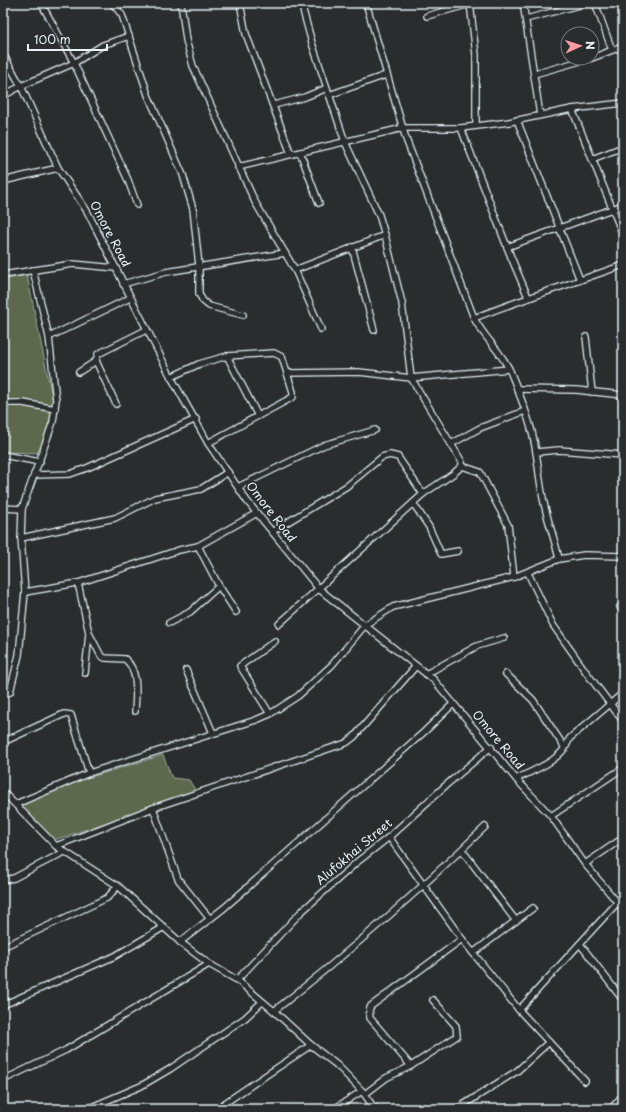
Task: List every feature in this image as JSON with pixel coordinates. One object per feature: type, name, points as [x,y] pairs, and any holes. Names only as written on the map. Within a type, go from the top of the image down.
[{"type":"street","points":[[40,3],[74,63],[128,180],[137,205]]},
{"type":"street","points":[[112,3],[122,15],[151,101],[183,174],[193,209],[199,266],[199,289],[203,301],[209,306],[243,315]]},
{"type":"street","points":[[181,3],[186,40],[193,66],[255,202],[295,270],[322,329]]},
{"type":"street","points":[[240,3],[246,34],[274,105],[291,154]]},
{"type":"street","points":[[301,3],[345,142],[380,215],[402,304],[411,378],[451,444],[462,466],[480,472],[508,526],[514,577]]},
{"type":"street","points":[[366,3],[386,75],[403,128],[423,185],[474,318],[490,343],[501,353],[509,369],[530,425],[544,504],[554,536],[559,559]]},
{"type":"street","points":[[427,16],[470,3],[476,54],[476,126]]},
{"type":"street","points":[[524,3],[540,115]]},
{"type":"street","points":[[526,19],[587,3]]},
{"type":"street","points":[[595,3],[612,50]]},
{"type":"street","points":[[3,96],[21,86],[74,63],[103,45],[129,36]]},
{"type":"street","points":[[600,55],[623,46]]},
{"type":"street","name":"Omore Road","points":[[3,54],[21,86],[58,168],[87,211],[171,377],[196,419],[208,443],[238,487],[257,513],[319,589],[434,680],[516,779],[551,816],[585,864],[623,909]]},
{"type":"street","points":[[534,74],[563,66]]},
{"type":"street","points":[[329,94],[386,75]]},
{"type":"street","points":[[274,105],[305,97],[327,88]]},
{"type":"street","points":[[238,167],[403,128],[461,128],[517,120],[572,109],[623,103]]},
{"type":"street","points":[[572,109],[623,235]]},
{"type":"street","points":[[517,120],[580,280]]},
{"type":"street","points":[[461,128],[528,297]]},
{"type":"street","points":[[592,159],[623,147]]},
{"type":"street","points":[[300,152],[318,203]]},
{"type":"street","points":[[3,181],[58,168]]},
{"type":"street","points":[[507,247],[623,205]]},
{"type":"street","points":[[295,270],[385,235]]},
{"type":"street","points":[[352,247],[374,330]]},
{"type":"street","points":[[123,284],[166,272],[285,253]]},
{"type":"street","points":[[3,275],[73,264],[116,268]]},
{"type":"street","points":[[474,318],[528,297],[623,265]]},
{"type":"street","points":[[3,695],[10,692],[19,655],[25,592],[21,538],[22,509],[40,462],[55,410],[55,386],[48,337],[33,270]]},
{"type":"street","points":[[48,337],[130,298]]},
{"type":"street","points":[[116,404],[96,362],[98,354],[146,330]]},
{"type":"street","points":[[586,337],[592,392]]},
{"type":"street","points":[[171,377],[199,364],[227,356],[274,353],[282,357],[288,373],[293,397],[208,443]]},
{"type":"street","points":[[227,356],[258,416]]},
{"type":"street","points":[[79,372],[96,362]]},
{"type":"street","points":[[288,373],[359,372],[411,378],[509,369]]},
{"type":"street","points":[[517,389],[592,392],[623,395]]},
{"type":"street","points":[[3,402],[23,403],[55,410]]},
{"type":"street","points":[[451,444],[480,428],[524,411]]},
{"type":"street","points":[[34,475],[70,474],[87,468],[196,419]]},
{"type":"street","points":[[238,487],[324,445],[375,430]]},
{"type":"street","points":[[536,452],[559,450],[623,455]]},
{"type":"street","points":[[3,455],[40,462]]},
{"type":"street","points":[[273,531],[347,486],[382,457],[390,455],[398,457],[423,494]]},
{"type":"street","points":[[279,624],[423,494],[453,474],[462,466]]},
{"type":"street","points":[[21,538],[115,518],[155,498],[201,489],[228,472]]},
{"type":"street","points":[[413,503],[429,527],[441,554],[458,551]]},
{"type":"street","points":[[3,508],[22,509]]},
{"type":"street","points":[[25,592],[78,583],[179,550],[198,546],[257,513]]},
{"type":"street","points":[[198,546],[219,586],[236,612]]},
{"type":"street","points":[[16,804],[89,773],[256,720],[270,714],[298,696],[332,665],[365,625],[393,607],[514,577],[559,559],[584,555],[623,556]]},
{"type":"street","points":[[528,572],[553,625],[623,721]]},
{"type":"street","points":[[78,583],[89,633],[85,674]]},
{"type":"street","points":[[169,623],[190,612],[219,586]]},
{"type":"street","points":[[89,633],[105,658],[125,659],[134,671],[136,689],[135,711]]},
{"type":"street","points":[[426,674],[477,646],[504,638]]},
{"type":"street","points":[[270,714],[240,666],[275,641]]},
{"type":"street","points":[[56,846],[153,808],[346,743],[354,737],[416,666]]},
{"type":"street","points":[[186,670],[213,733]]},
{"type":"street","points":[[506,674],[533,700],[565,748]]},
{"type":"street","points":[[516,779],[546,763],[565,748],[570,738],[623,693]]},
{"type":"street","points":[[180,942],[210,919],[331,815],[453,704]]},
{"type":"street","points":[[3,742],[68,713],[72,715],[89,773]]},
{"type":"street","name":"Alufokhai Street","points":[[237,980],[300,913],[357,862],[389,838],[445,786],[491,747]]},
{"type":"street","points":[[551,816],[623,768]]},
{"type":"street","points":[[3,792],[56,846],[118,886],[180,942],[209,964],[237,980],[262,1002],[274,1010],[311,1045],[338,1066],[363,1093],[375,1109]]},
{"type":"street","points":[[153,808],[178,879],[210,919]]},
{"type":"street","points":[[274,1010],[314,979],[423,887],[485,828]]},
{"type":"street","points":[[389,838],[423,887],[473,953],[519,1010],[585,1081]]},
{"type":"street","points":[[585,864],[623,838]]},
{"type":"street","points":[[462,850],[516,921]]},
{"type":"street","points":[[3,880],[14,878],[64,852]]},
{"type":"street","points":[[3,947],[107,898],[118,886]]},
{"type":"street","points":[[519,1010],[617,903]]},
{"type":"street","points":[[473,953],[533,908]]},
{"type":"street","points":[[3,1005],[115,956],[164,927]]},
{"type":"street","points":[[411,1066],[370,1018],[368,1010],[371,1006],[462,939]]},
{"type":"street","points":[[580,944],[623,1000]]},
{"type":"street","points":[[3,1080],[66,1050],[209,964]]},
{"type":"street","points":[[334,1109],[386,1078],[411,1066],[457,1036],[456,1026],[433,1000]]},
{"type":"street","points":[[87,1109],[141,1086],[170,1069],[245,1018],[262,1002]]},
{"type":"street","points":[[457,1109],[517,1071],[549,1042]]},
{"type":"street","points":[[216,1109],[311,1045]]},
{"type":"street","points":[[611,1109],[623,1096]]},
{"type":"green space","points":[[27,275],[54,406],[39,453],[3,452],[3,280]]},
{"type":"green space","points":[[163,755],[172,778],[189,780],[197,793],[54,840],[12,801]]}]
